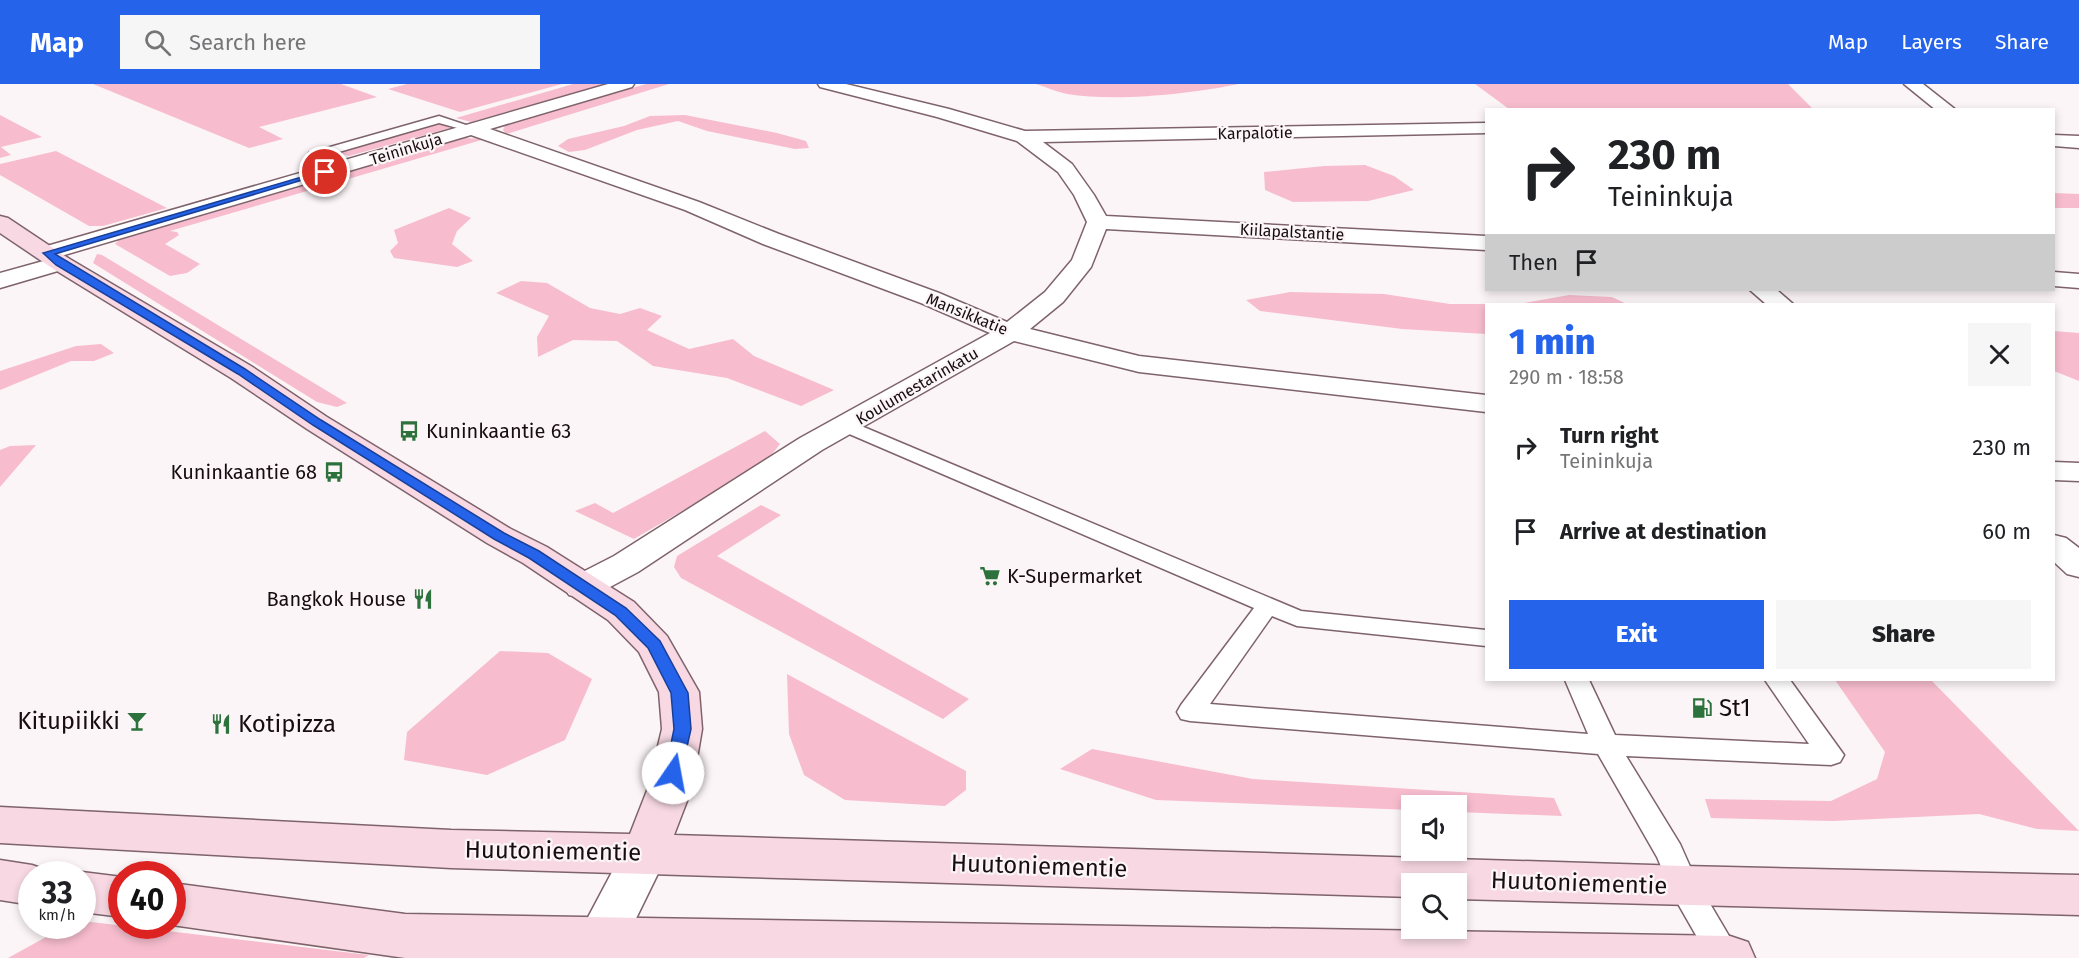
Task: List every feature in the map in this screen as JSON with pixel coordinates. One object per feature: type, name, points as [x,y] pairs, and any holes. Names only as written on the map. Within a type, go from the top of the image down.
[{"type":"main road","points":[[0,223],[242,372],[317,423],[499,536],[534,555],[621,611],[654,645],[679,693],[682,729],[670,788],[645,853]]},
{"type":"main road","name":"Huutoniementie","points":[[0,825],[451,849],[645,853],[1684,886],[2079,895]]},
{"type":"main road","points":[[0,880],[18,883]]},
{"type":"main road","points":[[186,906],[405,936],[599,948],[1728,958]]},
{"type":"street","name":"Teininkuja","points":[[0,281],[54,258],[345,167],[626,84]]},
{"type":"street","points":[[826,84],[943,113],[1024,137],[1065,168],[1084,195],[1098,222]]},
{"type":"street","points":[[1912,84],[1945,108]]},
{"type":"street","name":"Karpalotie","points":[[1024,137],[1485,128]]},
{"type":"street","name":"Mansikkatie","points":[[472,129],[692,206],[771,239],[930,298],[1010,332],[1139,364],[1485,404]]},
{"type":"street","points":[[2055,141],[2079,142]]},
{"type":"street","name":"Koulumestarinkatu","points":[[582,587],[626,564],[811,444],[847,426],[1010,332],[1054,297],[1083,262],[1098,222]]},
{"type":"street","name":"Kiilapalstantie","points":[[1098,222],[1485,243]]},
{"type":"street","points":[[2055,279],[2079,281]]},
{"type":"street","points":[[1762,291],[1780,303]]},
{"type":"street","points":[[2055,471],[2079,472]]},
{"type":"street","points":[[2055,546],[2079,566]]},
{"type":"street","points":[[599,948],[645,853]]},
{"type":"lane","points":[[345,167],[313,156],[439,119],[472,129]]},
{"type":"lane","points":[[847,426],[1297,618],[1485,638]]},
{"type":"lane","points":[[1268,606],[1190,712],[1606,746],[1831,755],[1778,681]]},
{"type":"lane","points":[[1577,681],[1606,746],[1670,853],[1684,886],[1728,958]]},
{"type":"shaded area","points":[[93,84],[341,84],[377,97],[259,127],[283,139],[249,148]]},
{"type":"shaded area","points":[[407,84],[562,84],[460,112],[388,89]]},
{"type":"shaded area","points":[[573,84],[605,84],[471,122],[456,118]]},
{"type":"shaded area","points":[[646,84],[669,84],[506,134],[503,130],[505,125]]},
{"type":"shaded area","points":[[1036,84],[1239,84],[1176,94],[1108,97],[1067,94]]},
{"type":"shaded area","points":[[1475,84],[1788,84],[1812,108],[1508,108]]},
{"type":"shaded area","points":[[0,115],[42,137],[1,147],[11,155],[0,158]]},
{"type":"shaded area","points":[[685,115],[777,133],[806,141],[809,148],[795,149],[707,131],[678,121],[637,130],[585,150],[569,152],[558,146],[568,139],[624,126],[650,116]]},
{"type":"shaded area","points":[[440,123],[450,128],[349,156],[336,152]]},
{"type":"shaded area","points":[[465,138],[485,139],[170,231],[177,232],[179,235],[165,244],[200,264],[187,273],[170,276],[115,244],[121,238]]},
{"type":"shaded area","points":[[56,151],[167,208],[103,226],[89,226],[0,175],[0,164]]},
{"type":"shaded area","points":[[1365,165],[1394,176],[1414,190],[1368,201],[1293,202],[1265,190],[1264,172],[1324,166]]},
{"type":"shaded area","points":[[2055,193],[2079,194],[2079,208],[2055,208]]},
{"type":"shaded area","points":[[449,208],[471,218],[457,231],[452,244],[473,261],[457,267],[394,258],[390,251],[398,243],[394,230]]},
{"type":"shaded area","points":[[97,254],[347,403],[337,407],[317,402],[93,263]]},
{"type":"shaded area","points":[[521,281],[547,283],[590,308],[620,314],[640,308],[662,316],[647,330],[689,349],[733,339],[754,356],[834,390],[801,406],[727,378],[653,366],[617,341],[573,340],[538,357],[537,337],[549,316],[496,293]]},
{"type":"shaded area","points":[[1290,292],[1384,294],[1450,304],[1485,304],[1485,334],[1402,329],[1260,311],[1246,300]]},
{"type":"shaded area","points":[[1569,295],[1612,297],[1625,303],[1525,303]]},
{"type":"shaded area","points":[[2055,331],[2079,333],[2079,381],[2055,371]]},
{"type":"shaded area","points":[[101,344],[114,353],[94,361],[71,361],[0,390],[0,371],[76,346]]},
{"type":"shaded area","points":[[765,431],[780,444],[766,462],[634,539],[575,511],[595,503],[613,513]]},
{"type":"shaded area","points":[[36,445],[0,487],[0,450],[10,446]]},
{"type":"shaded area","points":[[761,505],[781,515],[717,556],[969,699],[943,719],[681,578],[674,567],[677,556]]},
{"type":"shaded area","points":[[500,651],[548,653],[592,679],[565,740],[487,775],[404,760],[407,732]]},
{"type":"shaded area","points":[[787,674],[966,771],[966,790],[945,806],[845,800],[804,775],[789,734]]},
{"type":"shaded area","points":[[1836,681],[1932,681],[2079,831],[2037,829],[1979,814],[1833,821],[1711,818],[1705,799],[1831,801],[1877,779],[1885,752]]},
{"type":"shaded area","points":[[1092,749],[1253,779],[1554,798],[1562,816],[1467,812],[1467,795],[1401,795],[1401,810],[1156,800],[1060,769]]},
{"type":"shaded area","points":[[96,923],[108,924],[108,939],[186,939],[186,933],[369,955],[364,958],[8,958],[42,939],[96,939]]},
{"type":"place","name":"Kuninkaantie 63","points":[[409,431]]},
{"type":"place","name":"Kuninkaantie 68","points":[[334,472]]},
{"type":"place","name":"K-Supermarket","points":[[990,576]]},
{"type":"place","name":"Bangkok House","points":[[423,599]]},
{"type":"place","name":"St1","points":[[1702,708]]},
{"type":"place","name":"Kitupiikki","points":[[137,721]]},
{"type":"place","name":"Kotipizza","points":[[221,724]]},
{"type":"route","points":[[325,172],[48,253],[60,263],[242,372],[317,423],[499,536],[534,555],[621,611],[654,645],[679,693],[682,729],[673,773]]}]
